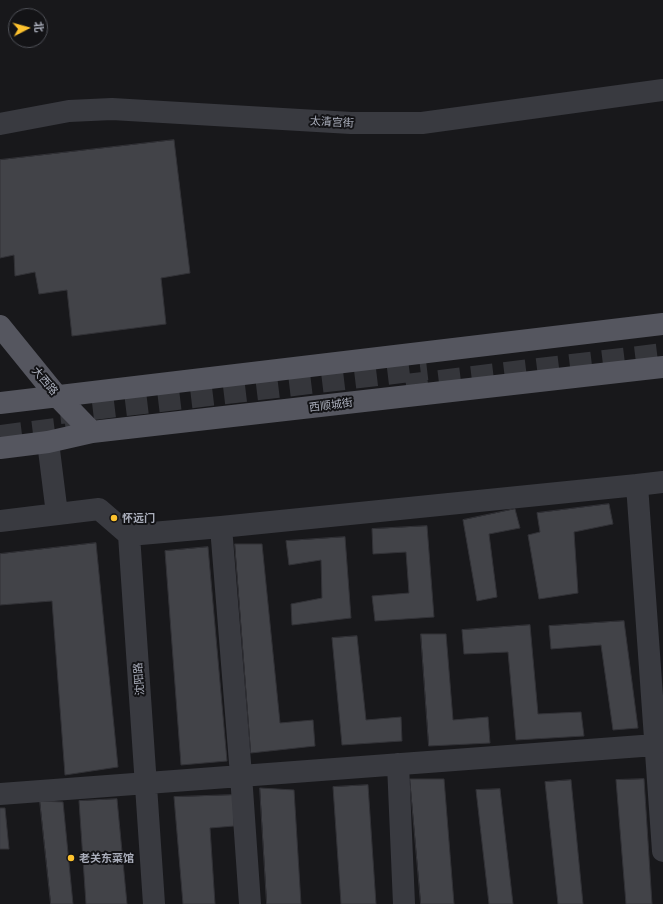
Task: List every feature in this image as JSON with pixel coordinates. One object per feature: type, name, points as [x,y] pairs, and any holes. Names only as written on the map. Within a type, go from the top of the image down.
[{"type":"main road","points":[[0,403],[56,395],[663,324]]},
{"type":"main road","name":"大西路","points":[[0,326],[56,395],[92,432]]},
{"type":"main road","name":"西顺城街","points":[[0,448],[48,442],[92,432],[663,366]]},
{"type":"street","name":"太清宫街","points":[[0,124],[69,111],[112,109],[351,123],[422,123],[663,90]]},
{"type":"street","points":[[48,442],[57,514]]},
{"type":"street","points":[[0,521],[99,509],[129,535],[663,482]]},
{"type":"street","points":[[637,485],[663,851]]},
{"type":"street","points":[[221,527],[250,904]]},
{"type":"street","name":"沈阳路","points":[[129,535],[154,904]]},
{"type":"street","points":[[0,794],[655,745]]},
{"type":"street","points":[[398,764],[404,904]]},
{"type":"building","points":[[174,140],[190,273],[161,278],[166,324],[72,336],[67,290],[39,294],[35,272],[15,276],[14,255],[0,258],[0,160]]},
{"type":"building","points":[[609,504],[613,524],[574,532],[578,593],[539,599],[528,535],[540,532],[537,513]]},
{"type":"building","points":[[515,509],[520,528],[489,534],[497,597],[477,601],[463,520]]},
{"type":"building","points":[[427,526],[434,617],[375,621],[372,596],[409,593],[406,552],[373,554],[372,529]]},
{"type":"building","points":[[345,537],[351,618],[292,625],[291,604],[322,598],[321,560],[289,565],[286,541]]},
{"type":"building","points":[[96,543],[118,767],[65,775],[52,601],[0,605],[0,554]]},
{"type":"building","points":[[235,544],[262,544],[280,723],[313,720],[315,746],[251,753]]},
{"type":"building","points":[[208,547],[227,761],[181,765],[165,551]]},
{"type":"building","points":[[624,621],[638,728],[613,730],[601,645],[551,649],[549,626]]},
{"type":"building","points":[[530,625],[538,714],[581,712],[584,736],[516,740],[508,652],[464,654],[462,630]]},
{"type":"building","points":[[421,634],[446,634],[453,720],[488,717],[490,743],[429,746]]},
{"type":"building","points":[[357,636],[366,720],[401,717],[402,741],[342,745],[332,638]]},
{"type":"building","points":[[410,779],[444,779],[454,904],[421,904]]},
{"type":"building","points":[[644,779],[652,904],[626,904],[616,780]]},
{"type":"building","points":[[571,780],[583,904],[558,904],[545,782]]},
{"type":"building","points":[[368,785],[376,904],[341,904],[333,787]]},
{"type":"building","points":[[260,788],[294,790],[301,904],[267,904]]},
{"type":"building","points":[[500,789],[513,904],[489,904],[476,790]]},
{"type":"building","points":[[233,795],[234,826],[210,828],[215,904],[183,904],[174,797]]},
{"type":"building","points":[[117,799],[127,904],[86,904],[79,801]]},
{"type":"building","points":[[40,801],[63,802],[73,904],[51,904]]},
{"type":"building","points":[[0,808],[5,808],[9,849],[0,849]]},
{"type":"tunnel","points":[[406,385],[663,354]]},
{"type":"tunnel","points":[[60,413],[427,369]]},
{"type":"tunnel","points":[[0,436],[88,425]]},
{"type":"place","name":"怀远门","points":[[114,518]]},
{"type":"place","name":"老关东菜馆","points":[[71,858]]}]
